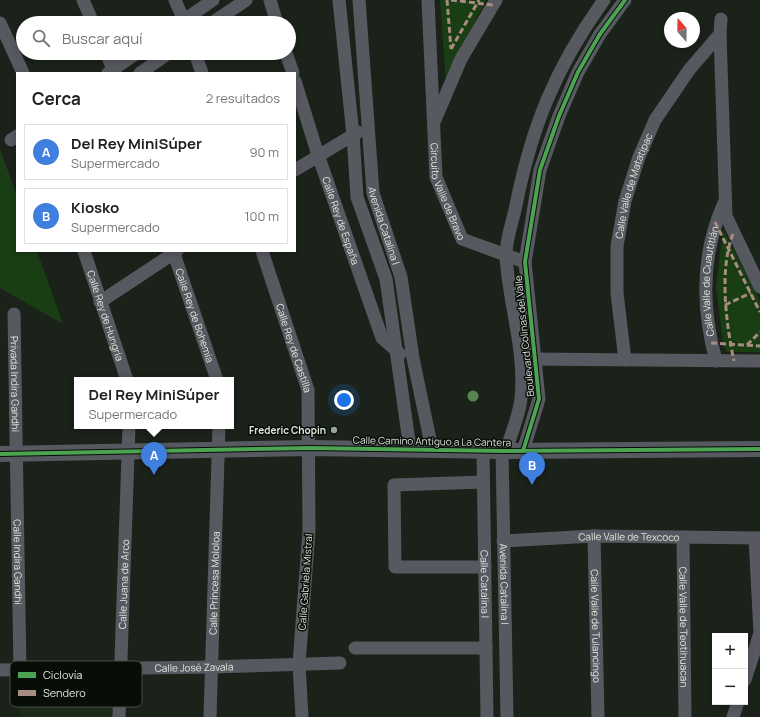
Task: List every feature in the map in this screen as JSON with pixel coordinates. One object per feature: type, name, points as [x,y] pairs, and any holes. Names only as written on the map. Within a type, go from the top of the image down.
[{"type":"street","points":[[83,0],[90,16]]},
{"type":"street","points":[[175,0],[181,16]]},
{"type":"street","points":[[191,16],[213,0]]},
{"type":"street","points":[[222,16],[246,0]]},
{"type":"street","points":[[270,0],[275,16]]},
{"type":"street","name":"Avenida Catalina I","points":[[339,0],[353,135],[357,197],[386,279],[398,354],[410,449]]},
{"type":"street","name":"Avenida Catalina I","points":[[359,0],[373,193],[400,277],[413,358],[432,449]]},
{"type":"street","name":"Circuito Valle de Bravo","points":[[428,0],[436,177],[462,239],[525,262]]},
{"type":"street","name":"Circuito Valle de Bravo","points":[[434,124],[461,59],[496,0]]},
{"type":"street","name":"Boulevard Colinas del Valle","points":[[504,451],[521,399],[520,359],[506,255],[524,164],[542,110],[561,67],[582,31],[604,0]]},
{"type":"street","name":"Boulevard Colinas del Valle","points":[[523,451],[539,399],[525,262],[540,170],[559,116],[578,72],[600,34],[624,0]]},
{"type":"street","points":[[721,19],[720,34],[724,202],[726,216],[733,234],[760,287]]},
{"type":"street","points":[[0,23],[16,58]]},
{"type":"street","name":"Calle Valle de Matatipac","points":[[625,360],[616,293],[617,246],[624,201],[639,157],[655,120],[689,70],[720,34]]},
{"type":"street","points":[[17,60],[23,72]]},
{"type":"street","points":[[108,60],[112,72],[128,60]]},
{"type":"street","points":[[141,72],[159,60]]},
{"type":"street","points":[[198,60],[202,72]]},
{"type":"street","points":[[288,60],[293,72]]},
{"type":"street","name":"Calle Rey de España","points":[[296,83],[318,155],[382,338],[398,354]]},
{"type":"street","points":[[542,110],[559,116]]},
{"type":"street","points":[[296,169],[369,126]]},
{"type":"street","name":"Calle Valle de Cuautitlán","points":[[716,361],[711,343],[705,294],[707,266],[712,233],[724,202]]},
{"type":"street","name":"Calle Rey de Hungría","points":[[84,252],[126,377]]},
{"type":"street","points":[[100,302],[174,252]]},
{"type":"street","name":"Calle Rey de Bohemia","points":[[174,252],[216,377]]},
{"type":"street","name":"Calle Rey de Castilla","points":[[262,252],[308,390],[310,448]]},
{"type":"street","name":"Privada Indira Gandhi","points":[[14,314],[16,453]]},
{"type":"street","points":[[398,354],[413,358]]},
{"type":"street","points":[[520,359],[760,361]]},
{"type":"street","points":[[129,429],[129,450]]},
{"type":"street","points":[[219,429],[219,449]]},
{"type":"street","name":"Calle Camino Antiguo a La Cantera","points":[[0,454],[129,450],[310,448],[504,451],[760,449]]},
{"type":"street","name":"Calle Gabriela Mistral","points":[[302,717],[299,664],[309,532],[310,448]]},
{"type":"street","name":"Calle Princesa Mololoa","points":[[210,717],[219,449]]},
{"type":"street","name":"Calle Juana de Arco","points":[[120,661],[129,450]]},
{"type":"street","name":"Calle Catalina I","points":[[482,450],[487,717]]},
{"type":"street","name":"Avenida Catalina I","points":[[504,451],[503,541],[507,717]]},
{"type":"street","name":"Calle Indira Gandhi","points":[[16,453],[20,661]]},
{"type":"street","points":[[483,482],[394,485],[395,566],[485,567]]},
{"type":"street","name":"Calle Valle de Texcoco","points":[[503,541],[594,536],[757,538],[760,633],[748,671]]},
{"type":"street","name":"Calle Valle de Tulancingo","points":[[594,536],[598,717]]},
{"type":"street","name":"Calle Valle de Teotihuacan","points":[[683,537],[685,717]]},
{"type":"street","points":[[355,648],[486,648]]},
{"type":"street","name":"Calle José Zavala","points":[[142,668],[340,663]]},
{"type":"street","points":[[733,717],[737,705]]},
{"type":"street","name":"Calle Juana de Arco","points":[[119,707],[119,717]]},
{"type":"shaded area","points":[[20,707],[113,707],[113,717],[20,717]]},
{"type":"green space","points":[[440,0],[486,0],[465,41],[446,84]]},
{"type":"green space","points":[[0,149],[16,193],[16,252],[37,252],[63,324],[0,288]]},
{"type":"green space","points":[[723,229],[760,301],[760,352],[727,352],[723,343],[716,287]]},
{"type":"marked path","points":[[447,0],[451,49]]},
{"type":"marked path","points":[[451,0],[493,5]]},
{"type":"marked path","points":[[451,49],[479,0]]},
{"type":"marked path","points":[[715,222],[760,312]]},
{"type":"marked path","points":[[733,234],[726,263],[725,297],[728,330],[734,361]]},
{"type":"marked path","points":[[725,305],[751,293]]},
{"type":"marked path","points":[[747,345],[760,332]]},
{"type":"marked path","points":[[711,343],[760,346]]},
{"type":"cycle path","points":[[523,451],[539,399],[525,262],[540,170],[559,116],[578,72],[600,34],[625,0]]},
{"type":"cycle path","points":[[0,454],[310,448],[506,451],[760,449]]},
{"type":"place","name":"Frederic Chopin","points":[[334,430]]},
{"type":"place","name":"Del Rey MiniSúper","points":[[154,475]]},
{"type":"place","name":"Kiosko","points":[[532,485]]}]
